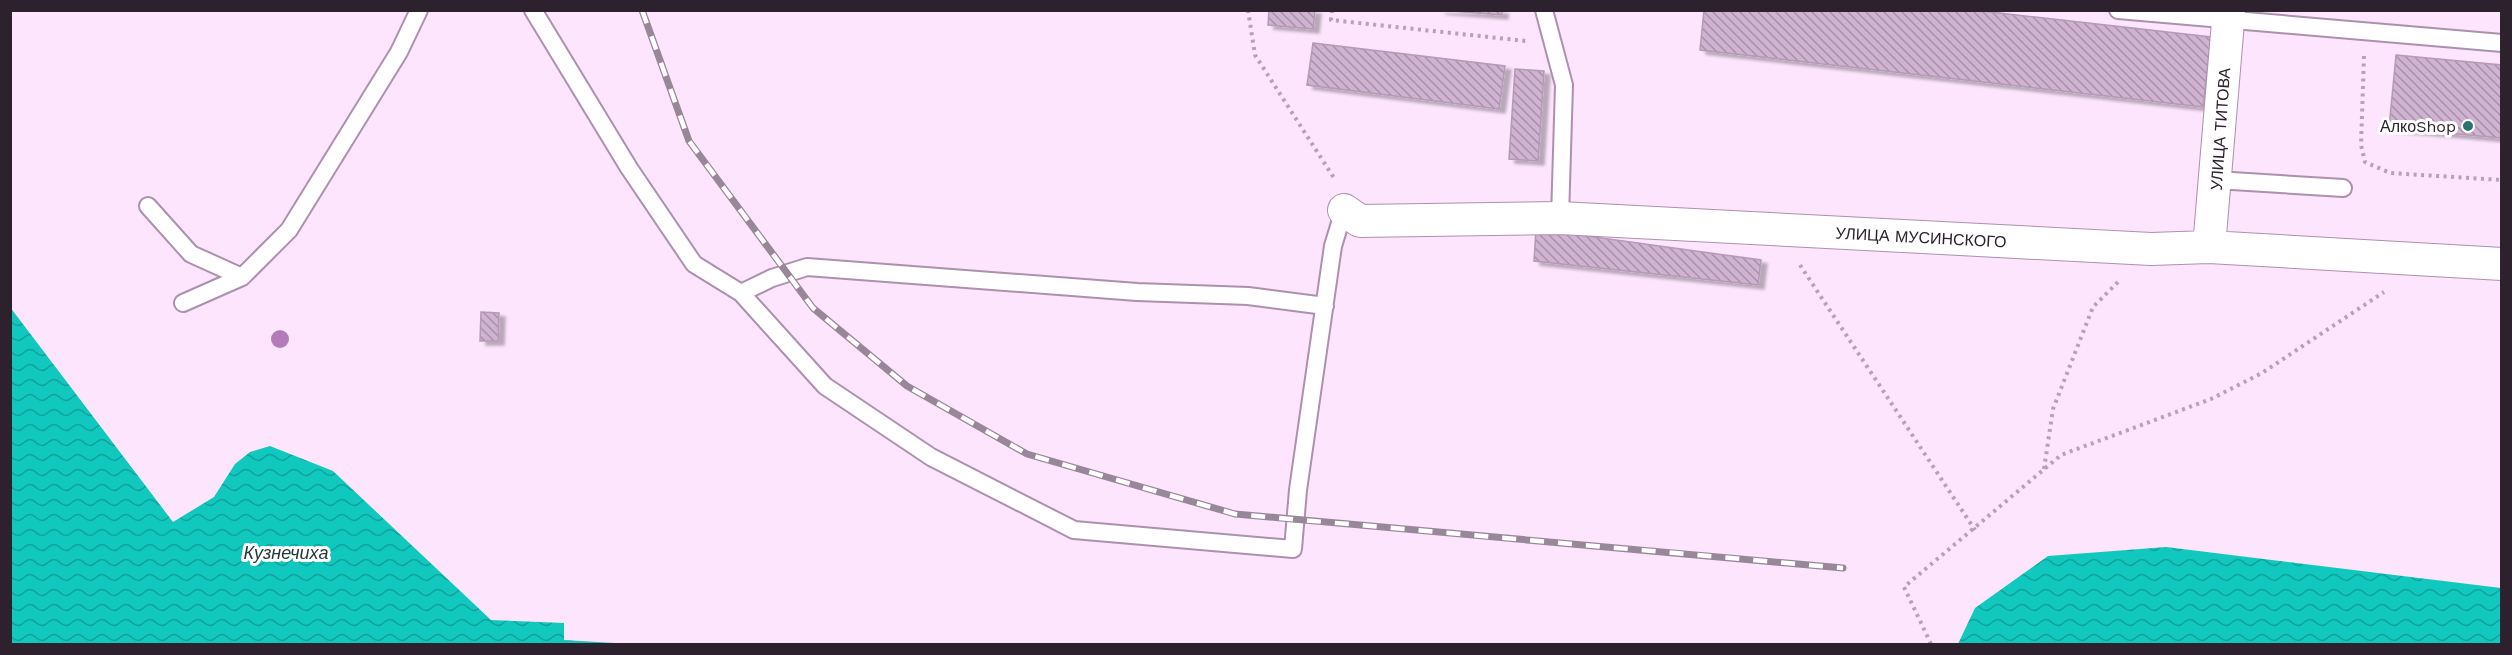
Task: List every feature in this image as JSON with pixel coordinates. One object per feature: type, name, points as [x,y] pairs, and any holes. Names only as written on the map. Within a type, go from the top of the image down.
[{"type":"street","name":"УЛИЦА ТИТОВА","points":[[2209,247],[2228,16]]},
{"type":"street","name":"УЛИЦА МУСИНСКОГО","points":[[1352,215],[1560,218],[2151,249],[2209,247],[2502,264]]},
{"type":"lane","points":[[183,303],[242,278],[289,230],[399,52],[419,10]]},
{"type":"lane","points":[[533,10],[629,168],[694,264],[741,293],[825,386],[931,457],[1074,530],[1293,549],[1298,490],[1333,246],[1352,215]]},
{"type":"lane","points":[[1544,10],[1564,85],[1560,218]]},
{"type":"lane","points":[[2118,10],[2228,16],[2502,43]]},
{"type":"lane","points":[[2216,180],[2343,188]]},
{"type":"lane","points":[[148,206],[191,254],[242,278]]},
{"type":"lane","points":[[741,293],[772,278],[807,267],[1137,292],[1248,296],[1325,306]]},
{"type":"path","points":[[1248,10],[1255,55],[1352,215]]},
{"type":"path","points":[[1332,10],[1330,20],[1553,44]]},
{"type":"path","points":[[2364,31],[2361,146],[2365,162],[2390,173],[2502,180]]},
{"type":"path","points":[[1776,230],[1975,530]]},
{"type":"path","points":[[2044,469],[2053,409],[2093,307],[2151,249]]},
{"type":"path","points":[[1930,645],[1904,586],[1975,530],[1999,505],[2061,455],[2211,399],[2262,373],[2431,260]]},
{"type":"water","name":"Кузнечиха","points":[[10,307],[173,522],[214,497],[235,464],[250,452],[270,446],[333,471],[491,620],[564,623],[564,640],[631,644],[11,644]]},
{"type":"water","points":[[2166,547],[2501,588],[2501,644],[1958,644],[1975,608],[2048,556]]},
{"type":"building","points":[[1269,10],[1315,10],[1313,29],[1268,25]]},
{"type":"building","points":[[1439,10],[1502,10],[1502,15]]},
{"type":"building","points":[[1704,10],[1973,10],[2211,37],[2203,107],[1700,50]]},
{"type":"building","points":[[1313,43],[1505,66],[1499,109],[1307,85]]},
{"type":"building","points":[[2396,55],[2502,65],[2502,138],[2389,128]]},
{"type":"building","points":[[1515,69],[1544,71],[1538,161],[1509,159]]},
{"type":"building","points":[[1536,229],[1761,260],[1758,285],[1534,261]]},
{"type":"building","points":[[481,312],[499,313],[498,341],[480,341]]},
{"type":"railway","points":[[642,10],[689,141],[813,308],[907,386],[1027,454],[1235,514],[1843,568]]},
{"type":"place","name":"АлкоShop","points":[[2468,126]]}]
